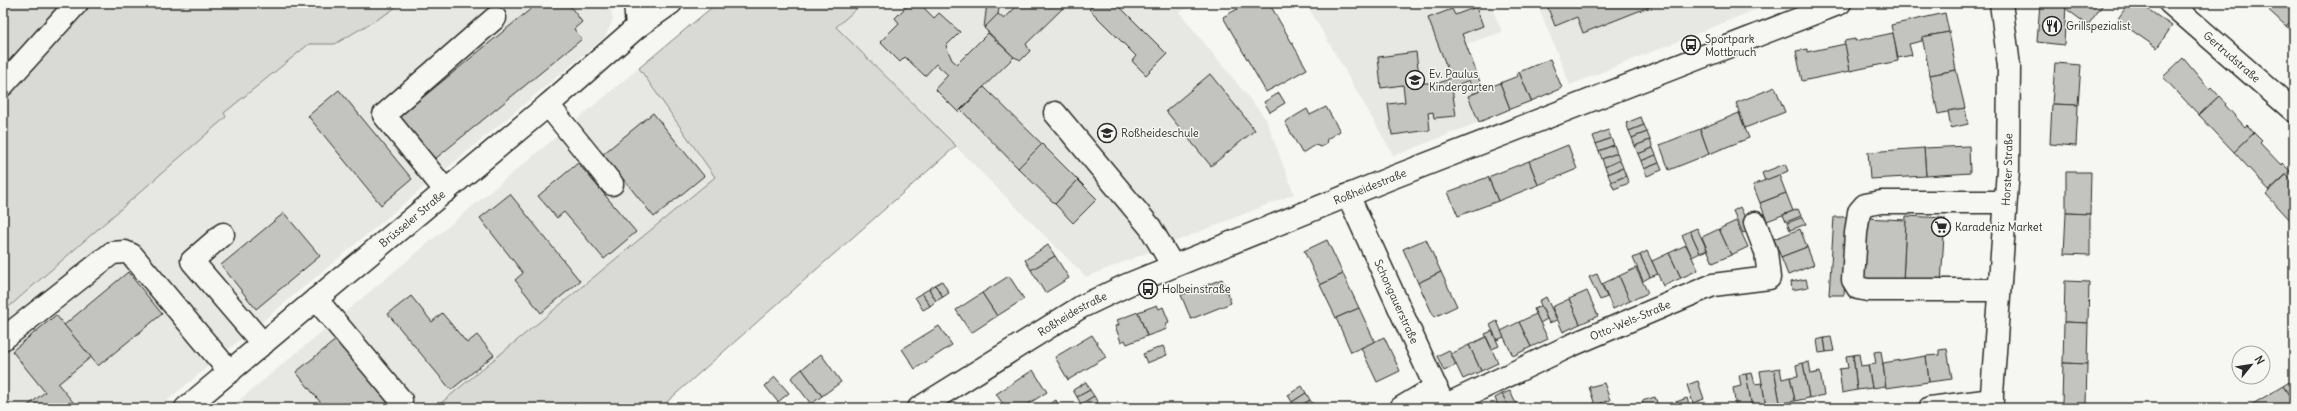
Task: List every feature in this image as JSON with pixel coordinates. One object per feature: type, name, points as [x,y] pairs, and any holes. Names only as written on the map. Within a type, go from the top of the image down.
[{"type":"street","points":[[3,85],[77,3]]},
{"type":"street","points":[[635,3],[637,27]]},
{"type":"street","name":"Brüsseler Straße","points":[[186,408],[548,105],[637,27],[671,3]]},
{"type":"street","name":"Roßheidestraße","points":[[919,408],[1081,306],[1173,266],[1348,195],[1696,57],[1840,3]]},
{"type":"street","name":"Horster Straße","points":[[1991,404],[2005,202],[2009,66],[2001,3]]},
{"type":"street","name":"Gertrudstraße","points":[[2170,3],[2294,111]]},
{"type":"street","points":[[446,191],[384,115],[494,18]]},
{"type":"street","points":[[548,105],[612,184]]},
{"type":"street","points":[[1055,113],[1150,227],[1173,266]]},
{"type":"street","name":"Schongauerstraße","points":[[1348,195],[1442,400]]},
{"type":"street","points":[[1999,290],[1868,290],[1858,288],[1853,280],[1856,233],[1859,212],[1864,205],[1881,202],[2005,202]]},
{"type":"street","name":"Otto-Wels-Straße","points":[[1442,400],[1713,285],[1769,278],[1766,252],[1755,223]]},
{"type":"street","points":[[223,234],[192,261],[263,344]]},
{"type":"street","points":[[3,338],[112,253],[125,252],[132,255],[230,372]]},
{"type":"street","points":[[316,299],[401,400]]},
{"type":"street","points":[[1401,408],[1442,400]]},
{"type":"street","points":[[1930,408],[1991,404]]},
{"type":"shaded area","points":[[3,3],[400,3],[391,11],[335,44],[309,44],[224,113],[226,117],[3,312]]},
{"type":"shaded area","points":[[400,3],[609,3],[613,19],[605,37],[158,408],[3,408],[3,312],[226,116],[223,113],[309,44],[335,44],[391,11]]},
{"type":"shaded area","points":[[717,3],[863,3],[836,27],[956,146],[660,408],[435,408],[715,177],[639,68]]},
{"type":"shaded area","name":"Roßheideschule","points":[[863,3],[1200,3],[1179,12],[1266,119],[1294,194],[1086,277],[836,27]]},
{"type":"shaded area","name":"Ev. Paulus Kindergarten","points":[[1306,3],[1490,3],[1502,32],[1466,44],[1483,90],[1468,96],[1479,122],[1394,156]]},
{"type":"shaded area","points":[[1537,3],[1772,3],[1570,85]]},
{"type":"shaded area","points":[[639,68],[715,177],[435,408],[230,408]]},
{"type":"building","points":[[538,3],[574,3],[570,6],[582,22],[574,29],[582,39],[435,159],[400,116]]},
{"type":"building","points":[[910,3],[919,3],[934,18],[939,13],[960,32],[946,46],[952,60],[957,64],[988,33],[1014,57],[958,112],[935,89],[948,75],[936,64],[925,76],[905,57],[900,62],[880,42],[899,23],[895,18]]},
{"type":"building","points":[[987,3],[1000,3],[998,14],[984,28]]},
{"type":"building","points":[[1020,3],[1061,3],[1064,7],[1026,44],[1030,51],[1021,60],[1014,57],[984,28],[998,14],[1004,19]]},
{"type":"building","points":[[1095,3],[1116,3],[1167,54],[1146,75],[1132,61],[1136,56],[1089,9]]},
{"type":"building","points":[[1248,3],[1269,3],[1307,69],[1266,92],[1223,17]]},
{"type":"building","points":[[1546,3],[1659,3],[1583,33],[1577,17],[1555,26]]},
{"type":"building","name":"Grillspezialist","points":[[2040,3],[2066,3],[2064,45],[2037,42]]},
{"type":"building","points":[[2066,3],[2104,3],[2088,25],[2065,8]]},
{"type":"building","points":[[2129,3],[2139,3],[2172,26],[2157,48],[2117,20]]},
{"type":"building","points":[[2261,3],[2294,3],[2294,18],[2286,26]]},
{"type":"building","name":"Ev. Paulus Kindergarten","points":[[1476,7],[1483,26],[1462,34],[1483,90],[1473,94],[1469,80],[1455,86],[1452,88],[1456,116],[1434,118],[1433,112],[1428,113],[1430,130],[1392,135],[1388,104],[1405,102],[1403,85],[1381,88],[1378,57],[1416,52],[1420,83],[1439,83],[1451,78],[1428,18],[1452,9],[1455,15]]},
{"type":"building","points":[[1945,13],[1949,32],[1922,37],[1922,41],[1909,44],[1912,55],[1898,58],[1891,25]]},
{"type":"building","points":[[2294,18],[2294,34],[2286,26]]},
{"type":"building","points":[[1949,32],[1956,70],[1930,75],[1922,37]]},
{"type":"building","points":[[1893,33],[1898,61],[1850,71],[1844,41],[1855,39],[1855,41]]},
{"type":"building","points":[[1845,44],[1850,71],[1802,81],[1796,51],[1807,49],[1807,52]]},
{"type":"building","points":[[2183,58],[2209,89],[2211,87],[2219,96],[2199,115],[2163,77]]},
{"type":"building","points":[[1550,59],[1562,88],[1531,101],[1519,72]]},
{"type":"building","points":[[2055,63],[2081,65],[2078,105],[2052,104]]},
{"type":"building","points":[[1956,70],[1965,108],[1938,114],[1930,75]]},
{"type":"building","points":[[1519,72],[1531,101],[1510,109],[1500,83],[1518,76],[1516,73]]},
{"type":"building","points":[[1210,74],[1255,130],[1211,166],[1166,111]]},
{"type":"building","points":[[1500,83],[1510,109],[1479,122],[1468,96]]},
{"type":"building","points":[[984,87],[1042,144],[1018,168],[961,110]]},
{"type":"building","points":[[1775,87],[1785,112],[1745,128],[1736,103]]},
{"type":"building","points":[[339,90],[412,179],[381,205],[308,116]]},
{"type":"building","points":[[1279,93],[1285,103],[1270,112],[1264,102]]},
{"type":"building","points":[[2219,96],[2245,127],[2247,125],[2254,133],[2234,152],[2199,115]]},
{"type":"building","points":[[2052,104],[2078,105],[2076,146],[2050,144]]},
{"type":"building","points":[[1326,107],[1340,131],[1327,139],[1326,144],[1321,147],[1315,145],[1302,153],[1285,122],[1307,109],[1310,115]]},
{"type":"building","points":[[1965,108],[1968,124],[1951,128],[1948,111]]},
{"type":"building","points":[[653,113],[704,176],[654,217],[603,154]]},
{"type":"building","points":[[1739,113],[1749,138],[1709,154],[1700,129]]},
{"type":"building","points":[[1641,117],[1644,125],[1629,131],[1626,123]]},
{"type":"building","points":[[1644,125],[1647,132],[1632,138],[1629,131]]},
{"type":"building","points":[[1700,129],[1709,154],[1669,170],[1660,145]]},
{"type":"building","points":[[1608,130],[1611,138],[1596,144],[1593,136]]},
{"type":"building","points":[[1647,132],[1650,140],[1635,146],[1632,138]]},
{"type":"building","points":[[2254,133],[2262,141],[2260,143],[2281,165],[2282,163],[2290,171],[2269,190],[2234,152]]},
{"type":"building","points":[[1611,138],[1614,145],[1599,151],[1596,144]]},
{"type":"building","points":[[1650,140],[1653,148],[1638,154],[1635,146]]},
{"type":"building","points":[[1042,144],[1078,180],[1055,204],[1018,168]]},
{"type":"building","points":[[1568,145],[1577,169],[1538,185],[1529,161]]},
{"type":"building","points":[[1614,145],[1617,153],[1602,159],[1599,151]]},
{"type":"building","points":[[1969,146],[1970,173],[1926,176],[1924,148]]},
{"type":"building","points":[[1653,148],[1656,155],[1641,161],[1638,154]]},
{"type":"building","points":[[1924,148],[1926,176],[1870,179],[1868,152]]},
{"type":"building","points":[[1617,153],[1620,160],[1605,167],[1602,159]]},
{"type":"building","points":[[1656,155],[1659,163],[1644,169],[1641,161]]},
{"type":"building","points":[[1620,160],[1623,168],[1608,174],[1605,167]]},
{"type":"building","points":[[1529,161],[1538,185],[1498,201],[1488,177]]},
{"type":"building","points":[[578,163],[636,232],[604,259],[564,212],[557,218],[538,196]]},
{"type":"building","points":[[1659,163],[1662,170],[1647,176],[1644,169]]},
{"type":"building","points":[[1785,164],[1788,171],[1765,181],[1762,173]]},
{"type":"building","points":[[1623,168],[1626,176],[1611,182],[1608,174]]},
{"type":"building","points":[[2066,172],[2091,172],[2090,214],[2066,213]]},
{"type":"building","points":[[1779,175],[1786,193],[1760,203],[1753,185]]},
{"type":"building","points":[[2286,175],[2294,183],[2292,185],[2294,187],[2294,224],[2266,194]]},
{"type":"building","points":[[1626,176],[1629,183],[1614,189],[1611,182]]},
{"type":"building","points":[[1488,177],[1498,201],[1458,216],[1448,192]]},
{"type":"building","points":[[1078,180],[1097,199],[1073,223],[1055,204]]},
{"type":"building","points":[[1786,193],[1793,211],[1767,221],[1760,203]]},
{"type":"building","points":[[510,194],[580,281],[541,313],[515,280],[523,273],[480,218]]},
{"type":"building","points":[[1740,207],[1751,230],[1743,233],[1733,211]]},
{"type":"building","points":[[1798,209],[1801,216],[1786,222],[1783,215]]},
{"type":"building","points":[[284,213],[320,256],[256,309],[221,265]]},
{"type":"building","points":[[2066,213],[2090,214],[2090,255],[2064,254]]},
{"type":"building","points":[[1906,216],[1945,218],[1941,284],[1903,282]]},
{"type":"building","points":[[1803,217],[1806,224],[1790,230],[1787,223]]},
{"type":"building","points":[[1834,217],[1849,217],[1844,295],[1829,295]]},
{"type":"building","points":[[1864,218],[1906,220],[1903,282],[1861,284]]},
{"type":"building","points":[[1736,221],[1748,247],[1731,255],[1719,229]]},
{"type":"building","points":[[1697,228],[1707,250],[1700,253],[1690,231]]},
{"type":"building","points":[[1719,229],[1731,255],[1713,263],[1702,237]]},
{"type":"building","points":[[1800,229],[1807,247],[1781,257],[1774,239]]},
{"type":"building","points":[[1690,231],[1700,253],[1692,257],[1682,235]]},
{"type":"building","points":[[1426,239],[1441,272],[1418,283],[1403,249]]},
{"type":"building","points":[[1327,240],[1343,274],[1320,285],[1304,251]]},
{"type":"building","points":[[1048,245],[1055,256],[1031,270],[1025,260]]},
{"type":"building","points":[[1686,245],[1698,270],[1681,278],[1669,253]]},
{"type":"building","points":[[1807,247],[1814,265],[1788,275],[1781,257]]},
{"type":"building","points":[[1647,251],[1658,274],[1650,277],[1640,255]]},
{"type":"building","points":[[1669,253],[1681,278],[1663,286],[1652,261]]},
{"type":"building","points":[[1640,255],[1650,277],[1643,281],[1633,258]]},
{"type":"building","points":[[1055,256],[1069,278],[1045,293],[1031,270]]},
{"type":"building","points":[[1636,268],[1648,293],[1630,301],[1619,276]]},
{"type":"building","points":[[128,272],[162,314],[98,366],[64,325]]},
{"type":"building","points":[[1441,272],[1457,306],[1434,317],[1418,283]]},
{"type":"building","points":[[1343,274],[1359,308],[1336,318],[1320,285]]},
{"type":"building","points":[[1597,274],[1607,297],[1600,300],[1589,277]]},
{"type":"building","points":[[1009,276],[1024,299],[997,316],[982,293]]},
{"type":"building","points":[[1619,276],[1630,301],[1613,309],[1602,284]]},
{"type":"building","points":[[1222,279],[1231,303],[1191,319],[1181,295]]},
{"type":"building","points":[[1806,279],[1808,287],[1792,290],[1791,282]]},
{"type":"building","points":[[942,281],[949,293],[943,297],[935,285]]},
{"type":"building","points":[[2065,281],[2089,282],[2088,323],[2064,322]]},
{"type":"building","points":[[935,285],[943,297],[936,301],[929,289]]},
{"type":"building","points":[[929,289],[936,301],[930,306],[922,293]]},
{"type":"building","points":[[1587,291],[1598,316],[1580,324],[1569,299]]},
{"type":"building","points":[[922,293],[930,306],[923,310],[915,297]]},
{"type":"building","points":[[982,293],[997,316],[971,333],[956,310]]},
{"type":"building","points":[[411,296],[432,322],[442,313],[467,343],[477,335],[494,355],[451,390],[388,314]]},
{"type":"building","points":[[1546,297],[1557,320],[1549,323],[1539,301]]},
{"type":"building","points":[[1569,299],[1580,324],[1563,332],[1552,307]]},
{"type":"building","points":[[1157,305],[1159,309],[1163,307],[1169,322],[1165,324],[1167,329],[1147,336],[1138,312]]},
{"type":"building","points":[[1541,306],[1547,319],[1540,323],[1534,309]]},
{"type":"building","points":[[1359,308],[1375,342],[1351,352],[1336,318]]},
{"type":"building","points":[[1138,312],[1147,336],[1127,344],[1125,340],[1121,342],[1115,326],[1119,325],[1117,320]]},
{"type":"building","points":[[1536,314],[1548,339],[1531,347],[1519,322]]},
{"type":"building","points":[[56,315],[91,357],[58,384],[78,408],[25,408],[45,392],[12,351]]},
{"type":"building","points":[[1497,321],[1504,337],[1497,340],[1490,325]]},
{"type":"building","points":[[1519,322],[1531,347],[1513,356],[1501,331]]},
{"type":"building","points":[[2064,322],[2088,323],[2087,364],[2063,363]]},
{"type":"building","points":[[939,326],[952,345],[915,369],[902,349]]},
{"type":"building","points":[[1492,331],[1499,346],[1492,349],[1485,334]]},
{"type":"building","points":[[1092,335],[1106,357],[1068,380],[1055,357]]},
{"type":"building","points":[[1384,337],[1400,371],[1377,382],[1361,348]]},
{"type":"building","points":[[1486,337],[1498,363],[1481,371],[1469,345]]},
{"type":"building","points":[[1831,337],[1834,351],[1826,352],[1824,338]]},
{"type":"building","points":[[1824,338],[1826,352],[1819,353],[1817,340]]},
{"type":"building","points":[[337,339],[390,405],[386,408],[325,408],[296,372]]},
{"type":"building","points":[[1469,345],[1481,371],[1463,379],[1451,354]]},
{"type":"building","points":[[1163,346],[1167,355],[1147,363],[1143,354]]},
{"type":"building","points":[[1947,349],[1952,379],[1929,382],[1926,356],[1939,355],[1939,350]]},
{"type":"building","points":[[1449,350],[1456,365],[1444,371],[1437,356]]},
{"type":"building","points":[[1881,351],[1886,386],[1872,388],[1868,365],[1876,364],[1874,352]]},
{"type":"building","points":[[821,354],[841,382],[822,396],[802,369]]},
{"type":"building","points":[[1859,354],[1861,366],[1868,365],[1872,388],[1857,390],[1853,355]]},
{"type":"building","points":[[1853,355],[1857,390],[1842,393],[1839,369],[1848,368],[1846,356]]},
{"type":"building","points":[[1926,356],[1929,382],[1886,388],[1883,363]]},
{"type":"building","points":[[1809,362],[1811,374],[1820,372],[1824,395],[1809,398],[1803,363]]},
{"type":"building","points":[[1803,363],[1809,398],[1795,401],[1790,377],[1798,376],[1796,365]]},
{"type":"building","points":[[2063,363],[2087,364],[2086,405],[2062,405]]},
{"type":"building","points":[[1780,368],[1782,379],[1790,377],[1795,401],[1780,403],[1774,369]]},
{"type":"building","points":[[802,369],[822,396],[811,404],[791,378]]},
{"type":"building","points":[[1774,369],[1780,403],[1766,407],[1760,371]]},
{"type":"building","points":[[1033,370],[1047,392],[1022,408],[1006,408],[996,394]]},
{"type":"building","points":[[1752,373],[1755,384],[1762,383],[1766,407],[1752,408],[1746,374]]},
{"type":"building","points":[[1746,374],[1752,408],[1736,408],[1733,388],[1741,386],[1739,375]]},
{"type":"building","points":[[775,377],[789,393],[778,402],[765,386]]},
{"type":"building","points":[[2294,379],[2294,403],[2283,386]]},
{"type":"building","points":[[1698,381],[1704,399],[1693,403],[1687,385]]},
{"type":"building","points":[[1086,382],[1090,390],[1077,397],[1073,390]]},
{"type":"building","points":[[1604,383],[1610,400],[1595,405],[1589,387]]},
{"type":"building","points":[[1302,386],[1306,393],[1292,402],[1288,395]]},
{"type":"building","points":[[2283,386],[2294,403],[2294,408],[2246,408]]},
{"type":"building","points":[[1090,390],[1094,396],[1081,404],[1077,397]]},
{"type":"building","points":[[1510,391],[1517,406],[1512,408],[1509,408],[1502,394]]},
{"type":"building","points":[[1306,393],[1310,400],[1296,408],[1292,402]]},
{"type":"building","points":[[1502,394],[1509,408],[1499,408],[1495,398]]},
{"type":"building","points":[[1094,396],[1098,403],[1090,408],[1084,408],[1081,404]]},
{"type":"building","points":[[1655,397],[1659,408],[1644,408],[1642,401]]},
{"type":"building","points":[[1687,398],[1690,408],[1659,408]]},
{"type":"building","points":[[1056,400],[1059,408],[1043,408]]},
{"type":"building","points":[[1310,400],[1315,407],[1298,408]]},
{"type":"place","name":"Grillspezialist","points":[[2052,26]]},
{"type":"place","name":"Sportpark Mottbruch","points":[[1691,45]]},
{"type":"place","name":"Ev. Paulus Kindergarten","points":[[1415,80]]},
{"type":"place","name":"Roßheideschule","points":[[1107,133]]},
{"type":"place","name":"Karadeniz Market","points":[[1941,227]]},
{"type":"place","name":"Holbeinstraße","points":[[1148,289]]}]
